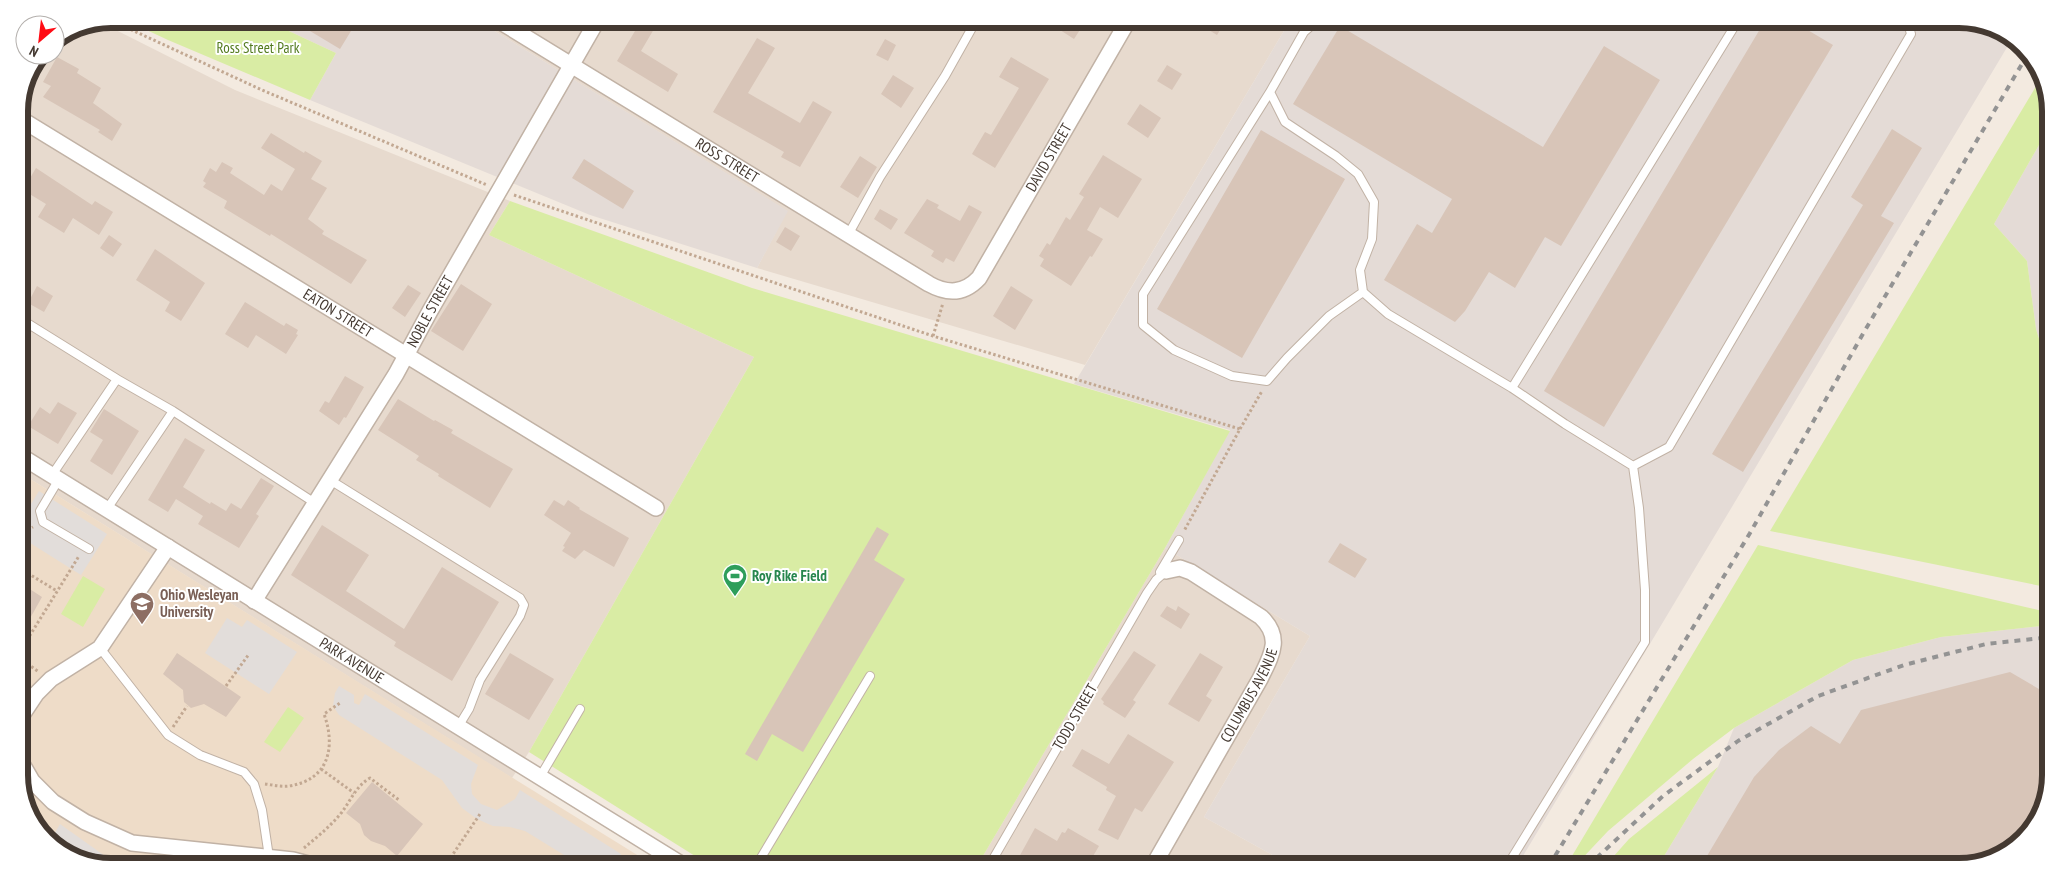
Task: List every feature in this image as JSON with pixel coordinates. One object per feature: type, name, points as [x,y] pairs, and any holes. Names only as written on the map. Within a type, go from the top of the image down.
[{"type":"street","name":"ROSS STREET","points":[[511,28],[929,284],[947,292]]},
{"type":"street","name":"NOBLE STREET","points":[[254,601],[364,428],[593,28]]},
{"type":"street","name":"DAVID STREET","points":[[947,292],[963,289],[974,284],[979,278],[1122,28]]},
{"type":"street","name":"EATON STREET","points":[[28,124],[656,508]]},
{"type":"street","name":"PARK AVENUE","points":[[28,460],[540,777],[658,858]]},
{"type":"street","points":[[28,706],[36,694],[51,679],[100,648],[168,547]]},
{"type":"street","name":"COLUMBUS AVENUE","points":[[1159,858],[1260,679],[1274,647],[1273,634],[1269,624],[1191,572],[1180,568],[1161,576]]},
{"type":"street","points":[[28,774],[32,781],[53,802],[85,822],[132,843],[239,858]]},
{"type":"lane","points":[[848,235],[880,177],[945,76],[972,28]]},
{"type":"lane","points":[[1309,28],[1304,32],[1270,92],[1142,294],[1143,326],[1174,350],[1232,376],[1268,381],[1287,358],[1329,316],[1364,292]]},
{"type":"lane","points":[[1512,388],[1733,28]]},
{"type":"lane","points":[[1633,466],[1669,447],[1910,34],[1909,28]]},
{"type":"lane","points":[[1270,92],[1285,122],[1336,156],[1358,174],[1374,202],[1372,239],[1360,270],[1364,292],[1388,314],[1512,388],[1565,424],[1633,466]]},
{"type":"lane","points":[[28,324],[117,379],[173,411],[315,503]]},
{"type":"lane","points":[[87,548],[43,522],[40,511],[55,477],[117,379]]},
{"type":"lane","points":[[107,509],[173,411]]},
{"type":"lane","points":[[1512,858],[1645,642],[1645,590],[1639,508],[1633,466]]},
{"type":"lane","points":[[330,480],[520,598],[524,605],[520,616],[480,680],[469,709],[458,727]]},
{"type":"lane","name":"TODD STREET","points":[[994,858],[1161,576],[1179,540]]},
{"type":"lane","points":[[100,648],[168,736],[200,756],[244,772],[254,784],[262,810],[268,858]]},
{"type":"lane","points":[[761,858],[870,676]]},
{"type":"lane","points":[[540,777],[580,710]]},
{"type":"path","points":[[947,292],[933,336],[1240,429]]},
{"type":"path","points":[[1179,540],[1268,381]]},
{"type":"path","points":[[28,530],[43,522]]},
{"type":"path","points":[[28,638],[57,591],[87,548]]},
{"type":"path","points":[[28,573],[57,591]]},
{"type":"path","points":[[226,686],[249,654]]},
{"type":"path","points":[[28,664],[51,679]]},
{"type":"path","points":[[254,784],[286,786],[300,784],[321,769],[330,750],[331,739],[324,714],[340,703]]},
{"type":"path","points":[[168,736],[187,706]]},
{"type":"path","points":[[321,769],[354,794]]},
{"type":"path","points":[[295,858],[325,831],[342,812],[363,782],[370,778],[399,800]]},
{"type":"path","points":[[450,858],[480,814]]},
{"type":"shaded area","points":[[100,28],[112,28],[235,90],[510,201],[489,235],[754,357],[529,752],[512,778],[28,478],[28,105],[30,89],[42,65],[65,65],[65,42],[69,39],[84,32]]},
{"type":"shaded area","points":[[282,28],[490,28],[788,211],[757,268],[590,215],[310,100],[336,53]]},
{"type":"shaded area","points":[[490,28],[1286,28],[1085,365],[757,268],[787,211]]},
{"type":"shaded area","points":[[1286,28],[1960,28],[1976,29],[1991,34],[2009,44],[1522,858],[1278,858],[1204,817],[1310,636],[1165,548],[1230,430],[1074,384]]},
{"type":"shaded area","points":[[2042,140],[2042,348],[2036,329],[2027,261],[1994,224]]},
{"type":"shaded area","name":"Ohio Wesleyan University","points":[[28,478],[642,858],[110,858],[94,856],[69,846],[45,825],[34,806],[29,791]]},
{"type":"shaded area","points":[[39,491],[107,534],[81,575],[28,542],[28,509]]},
{"type":"shaded area","points":[[1165,548],[1310,636],[1204,817],[1278,858],[982,858]]},
{"type":"shaded area","points":[[227,618],[242,627],[247,620],[297,652],[269,694],[205,653]]},
{"type":"shaded area","points":[[2042,626],[2041,791],[2031,816],[2018,833],[2006,844],[1986,853],[1960,858],[1663,858],[1718,767],[1734,728],[1853,660],[1941,637]]},
{"type":"shaded area","points":[[339,686],[354,695],[354,703],[359,705],[365,694],[478,765],[471,784],[472,794],[481,804],[497,810],[515,799],[520,790],[621,854],[620,858],[569,858],[525,831],[510,827],[493,826],[477,819],[462,808],[442,780],[339,715],[333,706],[335,693]]},
{"type":"shaded area","points":[[60,824],[107,858],[79,851],[54,835]]},
{"type":"green space","name":"Ross Street Park","points":[[142,28],[282,28],[336,53],[310,100]]},
{"type":"green space","points":[[2038,83],[2042,105],[2042,140],[1994,224],[2027,261],[2036,329],[2042,348],[2042,586],[1770,531]]},
{"type":"green space","name":"Roy Rike Field","points":[[510,201],[752,288],[1230,431],[1165,548],[982,858],[698,858],[529,752],[754,357],[489,235]]},
{"type":"green space","points":[[1758,545],[2042,611],[2042,626],[1941,637],[1853,660],[1734,728],[1693,759],[1608,831],[1583,858],[1571,858]]},
{"type":"green space","points":[[83,576],[105,589],[83,627],[61,614]]},
{"type":"green space","points":[[288,707],[304,718],[280,752],[264,742]]},
{"type":"green space","points":[[1718,767],[1663,858],[1612,858],[1629,839]]},
{"type":"building","points":[[305,28],[346,28],[351,31],[340,49]]},
{"type":"building","points":[[630,28],[654,29],[641,51],[678,74],[668,92],[617,61],[635,31]]},
{"type":"building","points":[[1057,28],[1081,28],[1074,39]]},
{"type":"building","points":[[1206,28],[1221,28],[1217,35]]},
{"type":"building","points":[[1339,28],[1343,28],[1543,147],[1604,46],[1660,80],[1561,246],[1545,237],[1515,288],[1489,272],[1465,311],[1455,322],[1384,280],[1417,224],[1432,233],[1452,199],[1293,104]]},
{"type":"building","points":[[1761,28],[1804,28],[1833,45],[1604,427],[1544,391]]},
{"type":"building","points":[[757,38],[775,48],[748,93],[800,123],[813,101],[832,112],[800,167],[781,157],[784,152],[713,112]]},
{"type":"building","points":[[885,39],[896,45],[888,61],[876,55]]},
{"type":"building","points":[[1011,57],[1049,79],[995,168],[972,154],[985,132],[991,135],[1019,88],[999,77]]},
{"type":"building","points":[[65,61],[79,69],[77,73],[101,88],[93,103],[122,124],[112,141],[98,132],[100,130],[43,97],[51,86],[43,82],[53,65],[65,65]]},
{"type":"building","points":[[1167,65],[1182,74],[1172,90],[1157,81]]},
{"type":"building","points":[[893,75],[914,88],[901,108],[881,94]]},
{"type":"building","points":[[1140,104],[1161,118],[1148,138],[1127,124]]},
{"type":"building","points":[[1892,129],[1922,148],[1881,216],[1894,223],[1743,472],[1712,454],[1863,205],[1851,197]]},
{"type":"building","points":[[1261,130],[1345,179],[1242,358],[1157,309]]},
{"type":"building","points":[[271,133],[304,153],[305,151],[322,161],[311,179],[327,188],[308,219],[324,231],[322,234],[367,260],[351,284],[271,234],[270,236],[224,208],[227,201],[203,187],[206,183],[203,181],[210,168],[216,172],[222,162],[233,168],[230,173],[264,195],[271,184],[282,191],[295,169],[261,148]]},
{"type":"building","points":[[1103,155],[1142,179],[1118,218],[1100,207],[1087,230],[1103,239],[1071,286],[1040,266],[1044,259],[1039,256],[1047,243],[1050,245],[1066,217],[1070,220],[1084,197],[1079,194]]},
{"type":"building","points":[[860,156],[877,167],[858,198],[840,187]]},
{"type":"building","points":[[584,159],[634,191],[623,209],[572,178]]},
{"type":"building","points":[[36,168],[92,205],[95,201],[113,212],[99,235],[73,218],[64,233],[38,217],[46,204],[28,193],[28,182]]},
{"type":"building","points":[[927,199],[939,205],[937,208],[960,221],[969,205],[982,212],[954,262],[946,258],[943,263],[931,256],[934,251],[904,233]]},
{"type":"building","points":[[880,209],[898,219],[891,230],[874,219]]},
{"type":"building","points":[[785,227],[800,236],[791,251],[776,242]]},
{"type":"building","points":[[109,235],[122,244],[113,257],[100,248]]},
{"type":"building","points":[[155,249],[205,283],[181,321],[165,311],[170,302],[136,280]]},
{"type":"building","points":[[461,284],[492,304],[463,351],[431,331]]},
{"type":"building","points":[[408,285],[421,293],[405,317],[392,308]]},
{"type":"building","points":[[37,286],[53,296],[44,312],[28,303]]},
{"type":"building","points":[[1011,286],[1033,300],[1015,330],[993,316]]},
{"type":"building","points":[[245,302],[284,326],[286,323],[298,330],[296,334],[298,335],[286,354],[256,335],[248,348],[225,334]]},
{"type":"building","points":[[345,376],[364,387],[346,418],[344,417],[339,425],[319,411],[325,401],[329,403]]},
{"type":"building","points":[[398,399],[453,430],[451,433],[513,469],[490,508],[438,476],[439,474],[416,460],[419,456],[378,430]]},
{"type":"building","points":[[58,402],[77,413],[58,444],[28,426],[40,407],[50,414]]},
{"type":"building","points":[[104,409],[139,431],[112,475],[90,461],[103,440],[90,432]]},
{"type":"building","points":[[185,438],[205,450],[183,487],[210,504],[211,502],[226,511],[231,503],[241,509],[261,478],[274,486],[256,514],[259,516],[239,548],[198,524],[203,516],[176,499],[168,512],[148,500]]},
{"type":"building","points":[[554,500],[564,506],[568,500],[579,509],[629,538],[614,567],[584,550],[575,559],[562,551],[571,533],[544,515]]},
{"type":"building","points":[[322,525],[369,555],[346,591],[404,629],[442,567],[499,602],[452,681],[394,646],[396,642],[291,575]]},
{"type":"building","points":[[877,527],[889,534],[874,560],[905,579],[803,752],[772,734],[757,761],[745,754]]},
{"type":"building","points":[[1340,543],[1367,559],[1355,578],[1328,562]]},
{"type":"building","points":[[28,588],[42,597],[28,622]]},
{"type":"building","points":[[1167,606],[1176,611],[1178,606],[1190,614],[1181,629],[1160,616]]},
{"type":"building","points":[[1134,651],[1156,665],[1133,700],[1136,702],[1125,718],[1103,704],[1104,702],[1101,699]]},
{"type":"building","points":[[177,653],[241,697],[226,717],[204,704],[191,708],[184,702],[183,690],[163,674]]},
{"type":"building","points":[[510,653],[554,679],[529,720],[485,694]]},
{"type":"building","points":[[1200,653],[1223,667],[1206,696],[1212,700],[1199,722],[1168,704]]},
{"type":"building","points":[[2010,672],[2042,691],[2041,791],[2031,816],[2018,833],[2006,844],[1986,853],[1970,857],[1706,858],[1754,777],[1779,750],[1811,726],[1840,744],[1861,710]]},
{"type":"building","points":[[1128,734],[1174,762],[1142,812],[1135,808],[1118,840],[1098,830],[1116,796],[1106,790],[1107,787],[1072,766],[1082,749],[1109,764]]},
{"type":"building","points":[[372,782],[423,824],[397,856],[385,846],[371,841],[364,835],[360,824],[346,813]]},
{"type":"building","points":[[1035,828],[1057,841],[1062,832],[1065,833],[1068,828],[1099,846],[1092,858],[1018,858]]},
{"type":"railway","points":[[1554,858],[1750,533],[1864,332],[2025,60]]},
{"type":"railway","points":[[1597,858],[1663,796],[1738,741],[1818,696],[1904,665],[1986,644],[2042,638]]},
{"type":"place","name":"Roy Rike Field","points":[[735,597]]},
{"type":"place","name":"Ohio Wesleyan University","points":[[142,625]]}]
